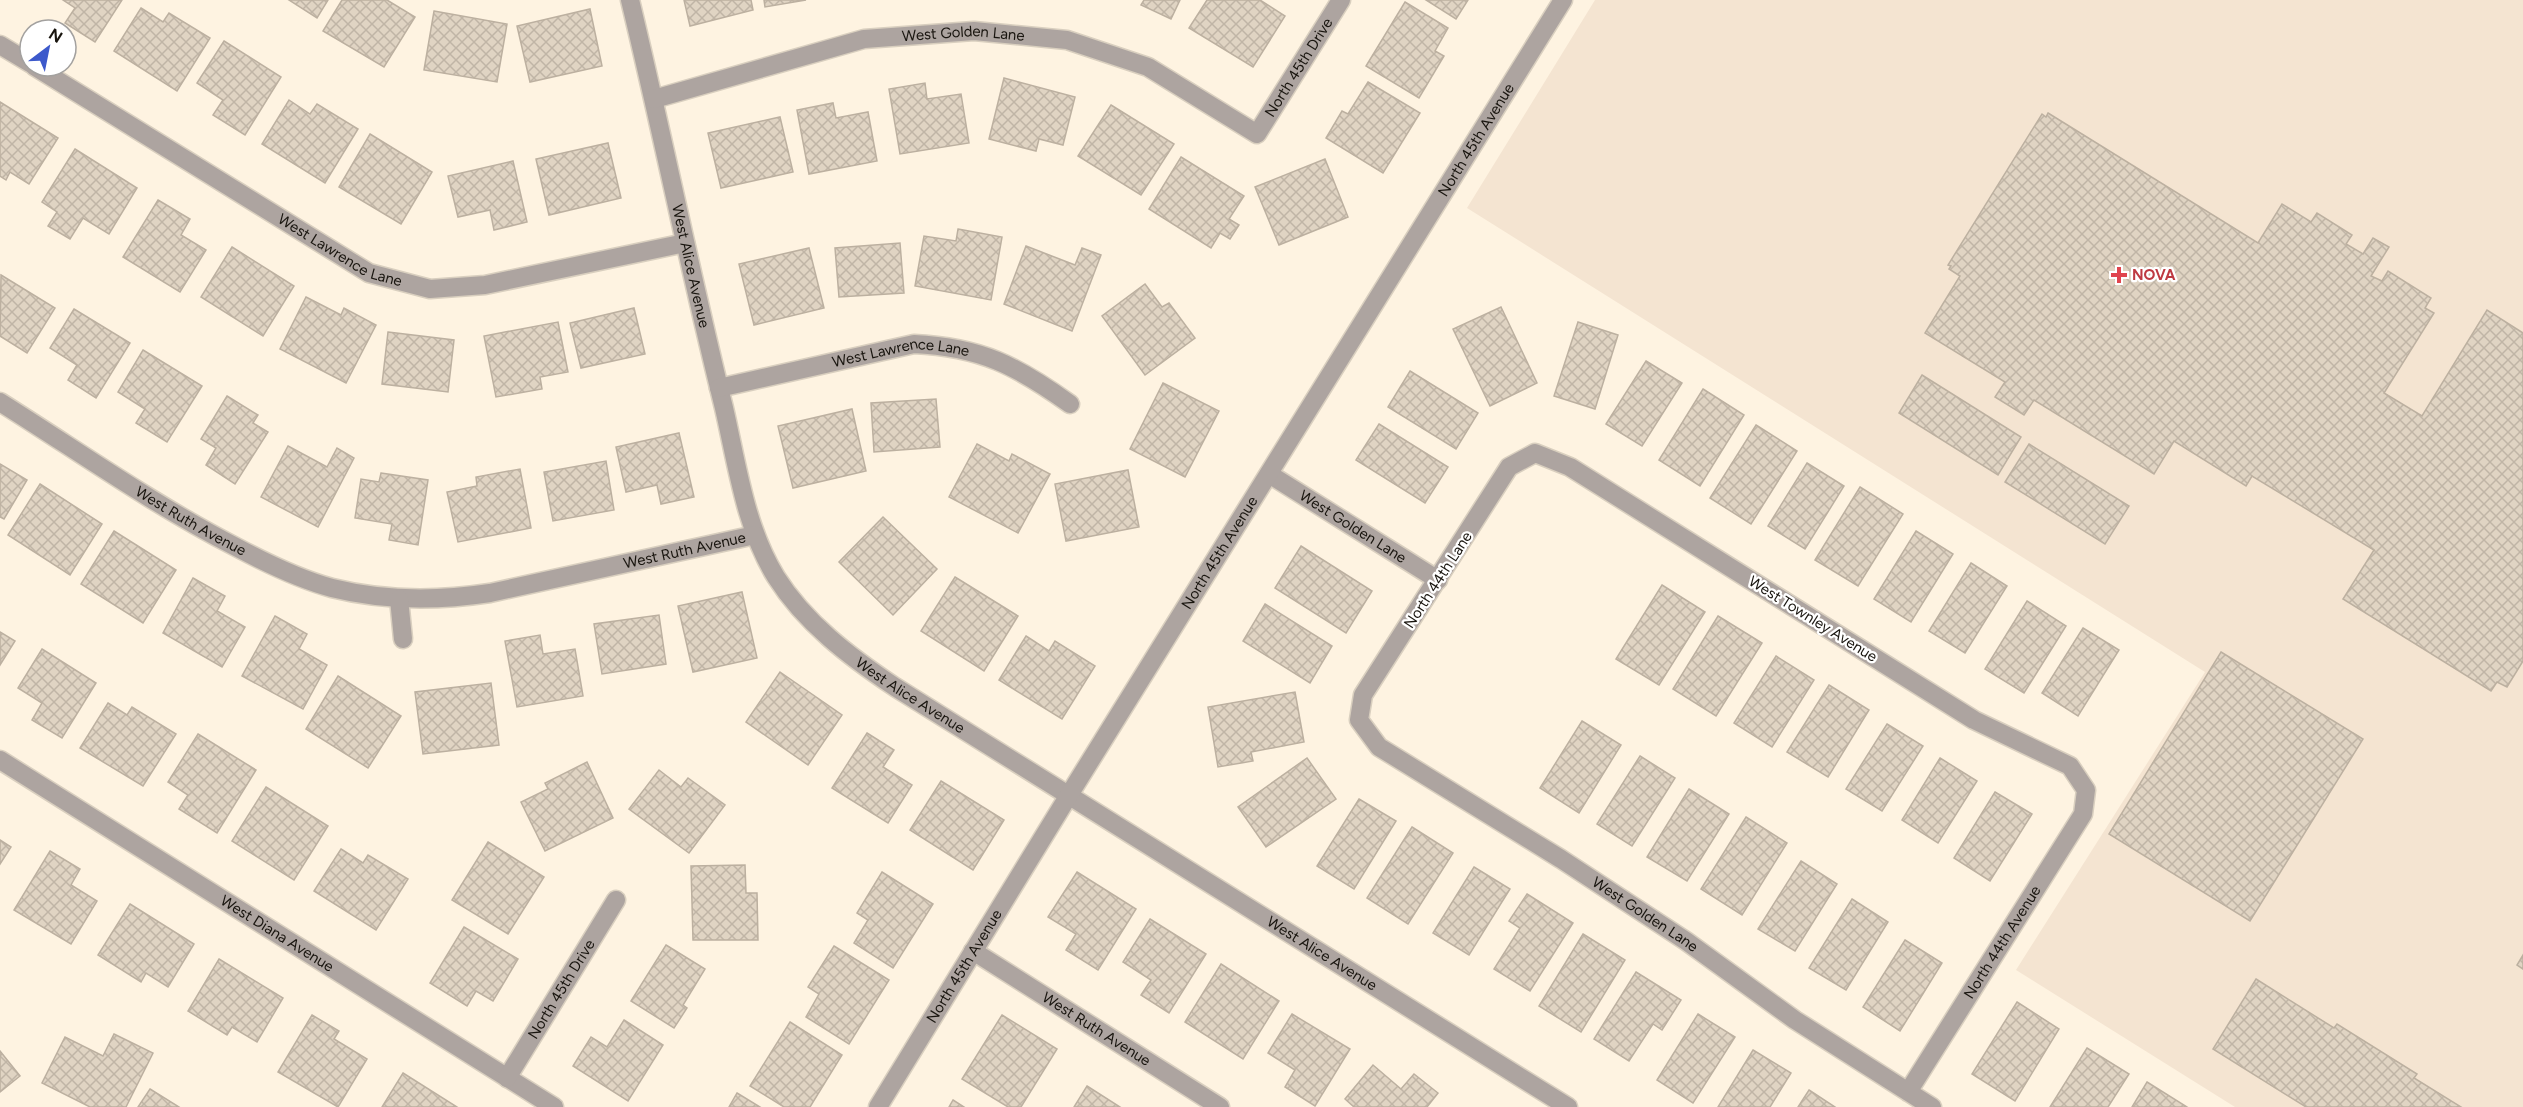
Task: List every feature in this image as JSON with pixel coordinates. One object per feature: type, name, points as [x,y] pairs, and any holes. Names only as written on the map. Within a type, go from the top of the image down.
[{"type":"street","name":"West Alice Avenue","points":[[630,0],[755,535],[776,576],[803,612],[857,662],[1568,1107]]},
{"type":"street","name":"North 45th Drive","points":[[1257,134],[1341,0]]},
{"type":"street","name":"North 45th Avenue","points":[[878,1107],[1563,0]]},
{"type":"street","name":"West Golden Lane","points":[[654,99],[864,39],[974,31],[1067,39],[1148,67],[1257,134]]},
{"type":"street","points":[[0,45],[18,56]]},
{"type":"street","name":"West Lawrence Lane","points":[[53,78],[360,267],[379,276],[430,289],[485,285],[685,243]]},
{"type":"street","name":"West Lawrence Lane","points":[[719,388],[914,344],[947,345],[979,353],[1031,377],[1070,404]]},
{"type":"street","name":"West Ruth Avenue","points":[[0,402],[192,525],[270,565],[332,588],[399,598],[446,599],[490,593],[755,535]]},
{"type":"street","name":"North 44th Lane","points":[[1359,720],[1363,695],[1509,467],[1534,453]]},
{"type":"street","name":"West Townley Avenue","points":[[1534,453],[1570,467],[1974,720],[2070,766],[2086,790]]},
{"type":"street","name":"West Golden Lane","points":[[1269,474],[1438,580]]},
{"type":"street","points":[[399,598],[403,639]]},
{"type":"street","name":"West Golden Lane","points":[[1359,720],[1378,747],[1561,859],[1686,941],[1796,1020],[1932,1107]]},
{"type":"street","name":"West Diana Avenue","points":[[0,760],[554,1107]]},
{"type":"street","name":"North 44th Avenue","points":[[1908,1092],[2083,814],[2086,790]]},
{"type":"street","name":"North 45th Drive","points":[[507,1078],[616,900]]},
{"type":"street","name":"West Ruth Avenue","points":[[973,951],[1220,1107]]},
{"type":"shaded area","points":[[1595,0],[2523,0],[2523,1107],[2235,1107],[2016,970],[2205,672],[1467,208]]},
{"type":"building","points":[[63,0],[122,0],[95,42],[78,31],[78,18],[68,18],[75,8]]},
{"type":"building","points":[[289,0],[328,0],[317,18]]},
{"type":"building","points":[[342,0],[387,0],[415,17],[384,67],[323,31]]},
{"type":"building","points":[[684,0],[751,0],[753,10],[690,26]]},
{"type":"building","points":[[764,0],[806,0],[765,7]]},
{"type":"building","points":[[1144,0],[1180,0],[1171,19],[1141,5]]},
{"type":"building","points":[[1207,0],[1260,0],[1285,16],[1253,67],[1189,28]]},
{"type":"building","points":[[1426,0],[1468,0],[1456,19]]},
{"type":"building","points":[[1405,2],[1448,28],[1435,51],[1444,56],[1419,98],[1366,66]]},
{"type":"building","points":[[141,8],[163,22],[169,13],[210,38],[177,91],[114,51]]},
{"type":"building","points":[[590,9],[602,66],[530,82],[517,26]]},
{"type":"building","points":[[434,11],[507,24],[497,82],[424,70]]},
{"type":"building","points":[[224,41],[281,77],[245,135],[213,115],[223,100],[197,83]]},
{"type":"building","points":[[1004,78],[1075,97],[1063,145],[1039,139],[1036,151],[989,139]]},
{"type":"building","points":[[1368,82],[1420,113],[1383,173],[1326,138],[1342,111],[1348,114]]},
{"type":"building","points":[[925,83],[927,99],[961,94],[969,143],[900,154],[889,89]]},
{"type":"building","points":[[289,100],[310,114],[317,104],[358,129],[325,183],[262,144]]},
{"type":"building","points":[[0,102],[58,138],[29,184],[10,172],[6,180],[0,176]]},
{"type":"building","points":[[833,103],[836,118],[868,112],[877,161],[809,174],[797,110]]},
{"type":"building","points":[[1111,105],[1174,144],[1141,195],[1078,156]]},
{"type":"building","points":[[2048,113],[2258,243],[2282,204],[2311,222],[2317,213],[2352,235],[2346,244],[2363,254],[2373,238],[2389,247],[2371,276],[2382,281],[2388,271],[2431,298],[2425,308],[2434,313],[2384,393],[2422,416],[2487,310],[2523,333],[2523,661],[2507,687],[2497,682],[2491,691],[2343,599],[2374,550],[2252,476],[2246,486],[2174,441],[2154,474],[2034,400],[2024,415],[1995,397],[2005,382],[1925,333],[1960,276],[1949,269],[1951,266],[1948,265],[2042,114],[2046,117]]},
{"type":"building","points":[[780,117],[793,172],[721,188],[708,133]]},
{"type":"building","points":[[370,134],[432,172],[401,224],[339,187]]},
{"type":"building","points":[[608,143],[621,198],[549,215],[536,159]]},
{"type":"building","points":[[75,149],[137,188],[109,234],[83,218],[70,239],[48,226],[57,212],[42,202]]},
{"type":"building","points":[[1181,157],[1244,196],[1229,219],[1239,225],[1230,239],[1220,233],[1211,248],[1149,209]]},
{"type":"building","points":[[1325,159],[1348,217],[1279,245],[1255,187]]},
{"type":"building","points":[[513,161],[527,222],[494,230],[490,210],[458,217],[448,176]]},
{"type":"building","points":[[158,200],[190,219],[181,235],[206,250],[180,292],[123,257]]},
{"type":"building","points":[[958,229],[1002,237],[991,300],[915,286],[924,236],[956,241]]},
{"type":"building","points":[[900,243],[904,293],[839,297],[835,248]]},
{"type":"building","points":[[1026,246],[1075,265],[1082,248],[1101,255],[1072,331],[1004,304]]},
{"type":"building","points":[[232,247],[294,286],[263,336],[201,297]]},
{"type":"building","points":[[809,248],[824,308],[754,325],[739,264]]},
{"type":"building","points":[[1,275],[55,308],[27,353],[0,336]]},
{"type":"building","points":[[1145,284],[1162,307],[1169,303],[1195,338],[1145,375],[1102,316]]},
{"type":"building","points":[[306,297],[341,315],[344,308],[376,325],[346,383],[280,349]]},
{"type":"building","points":[[1501,307],[1537,383],[1490,406],[1453,329]]},
{"type":"building","points":[[634,308],[645,354],[581,368],[570,323]]},
{"type":"building","points":[[74,309],[130,343],[96,398],[68,380],[77,365],[50,348]]},
{"type":"building","points":[[558,322],[568,372],[540,377],[542,389],[496,397],[484,336]]},
{"type":"building","points":[[1578,322],[1618,335],[1595,409],[1554,396]]},
{"type":"building","points":[[388,332],[454,340],[448,392],[382,384]]},
{"type":"building","points":[[143,350],[202,386],[167,442],[136,423],[145,409],[118,392]]},
{"type":"building","points":[[1646,361],[1682,383],[1642,446],[1606,424]]},
{"type":"building","points":[[1410,371],[1478,413],[1456,449],[1388,407]]},
{"type":"building","points":[[1922,375],[2021,437],[1998,475],[1899,413]]},
{"type":"building","points":[[1163,383],[1219,411],[1185,477],[1130,449]]},
{"type":"building","points":[[1703,389],[1744,415],[1700,486],[1659,460]]},
{"type":"building","points":[[227,396],[258,415],[253,423],[268,432],[235,484],[206,465],[216,448],[201,439]]},
{"type":"building","points":[[936,399],[940,447],[874,452],[871,403]]},
{"type":"building","points":[[852,409],[866,471],[793,488],[778,426]]},
{"type":"building","points":[[1379,424],[1448,467],[1425,503],[1356,460]]},
{"type":"building","points":[[1756,425],[1797,451],[1751,524],[1710,498]]},
{"type":"building","points":[[679,433],[694,497],[661,504],[657,485],[626,492],[616,447]]},
{"type":"building","points":[[977,444],[1009,461],[1012,454],[1050,474],[1018,533],[949,497]]},
{"type":"building","points":[[2029,444],[2129,506],[2105,544],[2005,482]]},
{"type":"building","points":[[288,446],[327,467],[337,448],[354,458],[318,527],[261,497]]},
{"type":"building","points":[[606,461],[614,510],[553,521],[544,472]]},
{"type":"building","points":[[1807,463],[1844,486],[1805,549],[1768,526]]},
{"type":"building","points":[[0,464],[27,480],[4,519],[0,517]]},
{"type":"building","points":[[520,469],[531,528],[458,542],[447,492],[477,486],[476,477]]},
{"type":"building","points":[[1128,470],[1139,527],[1066,541],[1055,484]]},
{"type":"building","points":[[381,473],[428,480],[418,545],[389,540],[392,524],[355,518],[361,479],[379,482]]},
{"type":"building","points":[[40,484],[102,524],[70,575],[8,535]]},
{"type":"building","points":[[1860,487],[1903,514],[1858,586],[1815,560]]},
{"type":"building","points":[[883,517],[937,569],[893,615],[839,562]]},
{"type":"building","points":[[114,531],[176,570],[143,623],[81,584]]},
{"type":"building","points":[[1916,531],[1953,554],[1911,622],[1874,599]]},
{"type":"building","points":[[1301,546],[1372,591],[1346,633],[1275,588]]},
{"type":"building","points":[[1971,563],[2007,586],[1965,653],[1929,631]]},
{"type":"building","points":[[955,577],[1018,616],[984,671],[921,631]]},
{"type":"building","points":[[193,578],[225,596],[217,611],[245,627],[222,667],[163,633]]},
{"type":"building","points":[[1662,585],[1705,612],[1659,685],[1616,659]]},
{"type":"building","points":[[742,592],[757,658],[693,672],[678,606]]},
{"type":"building","points":[[2027,601],[2066,626],[2024,693],[1985,669]]},
{"type":"building","points":[[1265,604],[1332,646],[1310,683],[1243,641]]},
{"type":"building","points":[[659,615],[666,664],[602,674],[594,624]]},
{"type":"building","points":[[275,616],[307,634],[299,649],[327,665],[303,709],[242,676]]},
{"type":"building","points":[[1718,616],[1762,643],[1716,716],[1673,689]]},
{"type":"building","points":[[2083,628],[2119,650],[2078,716],[2042,693]]},
{"type":"building","points":[[0,632],[15,641],[0,665]]},
{"type":"building","points":[[540,635],[543,654],[575,649],[583,696],[517,707],[505,641]]},
{"type":"building","points":[[1026,636],[1049,651],[1055,641],[1095,666],[1062,719],[999,680]]},
{"type":"building","points":[[42,649],[96,683],[62,738],[32,720],[42,703],[18,688]]},
{"type":"building","points":[[2221,652],[2363,739],[2250,921],[2109,834]]},
{"type":"building","points":[[1776,656],[1814,680],[1772,747],[1734,723]]},
{"type":"building","points":[[780,672],[842,715],[808,765],[746,722]]},
{"type":"building","points":[[338,676],[401,716],[368,768],[306,729]]},
{"type":"building","points":[[491,683],[499,745],[423,754],[415,692]]},
{"type":"building","points":[[1829,685],[1869,710],[1828,777],[1787,752]]},
{"type":"building","points":[[1295,692],[1304,742],[1251,752],[1253,761],[1218,767],[1208,707]]},
{"type":"building","points":[[108,703],[127,715],[132,707],[176,734],[143,786],[80,748]]},
{"type":"building","points":[[1582,721],[1621,745],[1579,813],[1540,788]]},
{"type":"building","points":[[1887,724],[1923,746],[1882,811],[1846,789]]},
{"type":"building","points":[[867,733],[894,750],[883,767],[912,785],[888,823],[832,788]]},
{"type":"building","points":[[198,734],[256,770],[217,833],[179,809],[188,795],[168,782]]},
{"type":"building","points":[[1640,756],[1675,778],[1632,846],[1597,824]]},
{"type":"building","points":[[1307,758],[1336,799],[1266,847],[1238,807]]},
{"type":"building","points":[[1940,758],[1977,781],[1938,843],[1902,820]]},
{"type":"building","points":[[587,762],[613,818],[545,851],[521,802],[548,789],[545,783]]},
{"type":"building","points":[[659,770],[681,787],[688,778],[725,805],[689,853],[629,809]]},
{"type":"building","points":[[941,781],[1004,820],[973,870],[910,830]]},
{"type":"building","points":[[266,787],[328,826],[294,880],[232,841]]},
{"type":"building","points":[[1689,789],[1729,814],[1687,881],[1647,857]]},
{"type":"building","points":[[1995,792],[2032,814],[1990,881],[1954,858]]},
{"type":"building","points":[[1359,799],[1396,821],[1354,889],[1317,866]]},
{"type":"building","points":[[1746,817],[1787,843],[1742,915],[1701,889]]},
{"type":"building","points":[[1412,827],[1453,853],[1408,924],[1367,898]]},
{"type":"building","points":[[0,840],[11,847],[0,864]]},
{"type":"building","points":[[488,842],[544,877],[508,934],[452,900]]},
{"type":"building","points":[[341,849],[363,863],[368,855],[408,879],[376,930],[314,891]]},
{"type":"building","points":[[50,851],[80,869],[71,885],[97,901],[71,944],[14,910]]},
{"type":"building","points":[[1801,861],[1837,884],[1795,951],[1758,929]]},
{"type":"building","points":[[745,865],[746,893],[757,893],[758,940],[693,940],[691,866]]},
{"type":"building","points":[[1474,867],[1510,889],[1469,955],[1433,933]]},
{"type":"building","points":[[882,872],[933,904],[893,968],[854,943],[868,920],[857,913]]},
{"type":"building","points":[[1077,872],[1136,909],[1098,970],[1066,950],[1076,934],[1048,917]]},
{"type":"building","points":[[1527,894],[1573,923],[1530,991],[1494,969],[1520,928],[1509,921]]},
{"type":"building","points":[[1852,899],[1888,922],[1846,990],[1809,968]]},
{"type":"building","points":[[130,904],[194,944],[168,987],[146,973],[141,982],[98,955]]},
{"type":"building","points":[[1150,919],[1206,954],[1169,1013],[1141,995],[1151,980],[1123,962]]},
{"type":"building","points":[[464,927],[518,959],[493,1001],[476,991],[467,1006],[430,983]]},
{"type":"building","points":[[1583,934],[1625,960],[1581,1032],[1539,1006]]},
{"type":"building","points":[[1905,940],[1942,963],[1900,1031],[1863,1007]]},
{"type":"building","points":[[666,945],[705,969],[683,1005],[687,1008],[674,1028],[631,1001]]},
{"type":"building","points":[[834,946],[889,980],[849,1044],[806,1017],[819,994],[808,987]]},
{"type":"building","points":[[2523,955],[2523,969],[2517,965]]},
{"type":"building","points":[[219,959],[283,998],[257,1042],[232,1027],[227,1035],[188,1011]]},
{"type":"building","points":[[1221,964],[1279,1001],[1243,1059],[1185,1022]]},
{"type":"building","points":[[1636,972],[1681,1000],[1662,1030],[1653,1024],[1629,1061],[1594,1039]]},
{"type":"building","points":[[2256,979],[2334,1028],[2337,1024],[2417,1074],[2414,1078],[2461,1107],[2306,1107],[2213,1049]]},
{"type":"building","points":[[2017,1002],[2059,1029],[2015,1101],[1972,1074]]},
{"type":"building","points":[[1292,1014],[1350,1049],[1315,1106],[1285,1087],[1295,1070],[1268,1053]]},
{"type":"building","points":[[1698,1014],[1735,1037],[1693,1103],[1657,1080]]},
{"type":"building","points":[[312,1015],[339,1031],[334,1039],[367,1059],[338,1107],[278,1072]]},
{"type":"building","points":[[1002,1015],[1057,1049],[1021,1107],[1008,1107],[962,1079]]},
{"type":"building","points":[[624,1020],[663,1045],[628,1101],[573,1066],[591,1037],[607,1047]]},
{"type":"building","points":[[790,1022],[842,1055],[810,1107],[784,1107],[750,1086]]},
{"type":"building","points":[[114,1034],[153,1053],[126,1107],[90,1107],[42,1083],[65,1037],[103,1056]]},
{"type":"building","points":[[2087,1048],[2129,1074],[2108,1107],[2050,1107]]},
{"type":"building","points":[[1753,1050],[1791,1073],[1770,1107],[1718,1107]]},
{"type":"building","points":[[0,1051],[20,1076],[0,1092]]},
{"type":"building","points":[[1373,1065],[1401,1089],[1414,1074],[1438,1093],[1427,1107],[1354,1107],[1345,1099]]},
{"type":"building","points":[[403,1073],[457,1107],[382,1107]]},
{"type":"building","points":[[2147,1082],[2187,1107],[2132,1107]]},
{"type":"building","points":[[1087,1086],[1120,1107],[1074,1107]]},
{"type":"building","points":[[150,1089],[179,1107],[138,1107]]},
{"type":"building","points":[[1809,1090],[1835,1107],[1798,1107]]},
{"type":"building","points":[[737,1093],[760,1107],[729,1107]]},
{"type":"building","points":[[953,1100],[964,1107],[949,1107]]},
{"type":"place","name":"NOVA","points":[[2119,275]]}]
